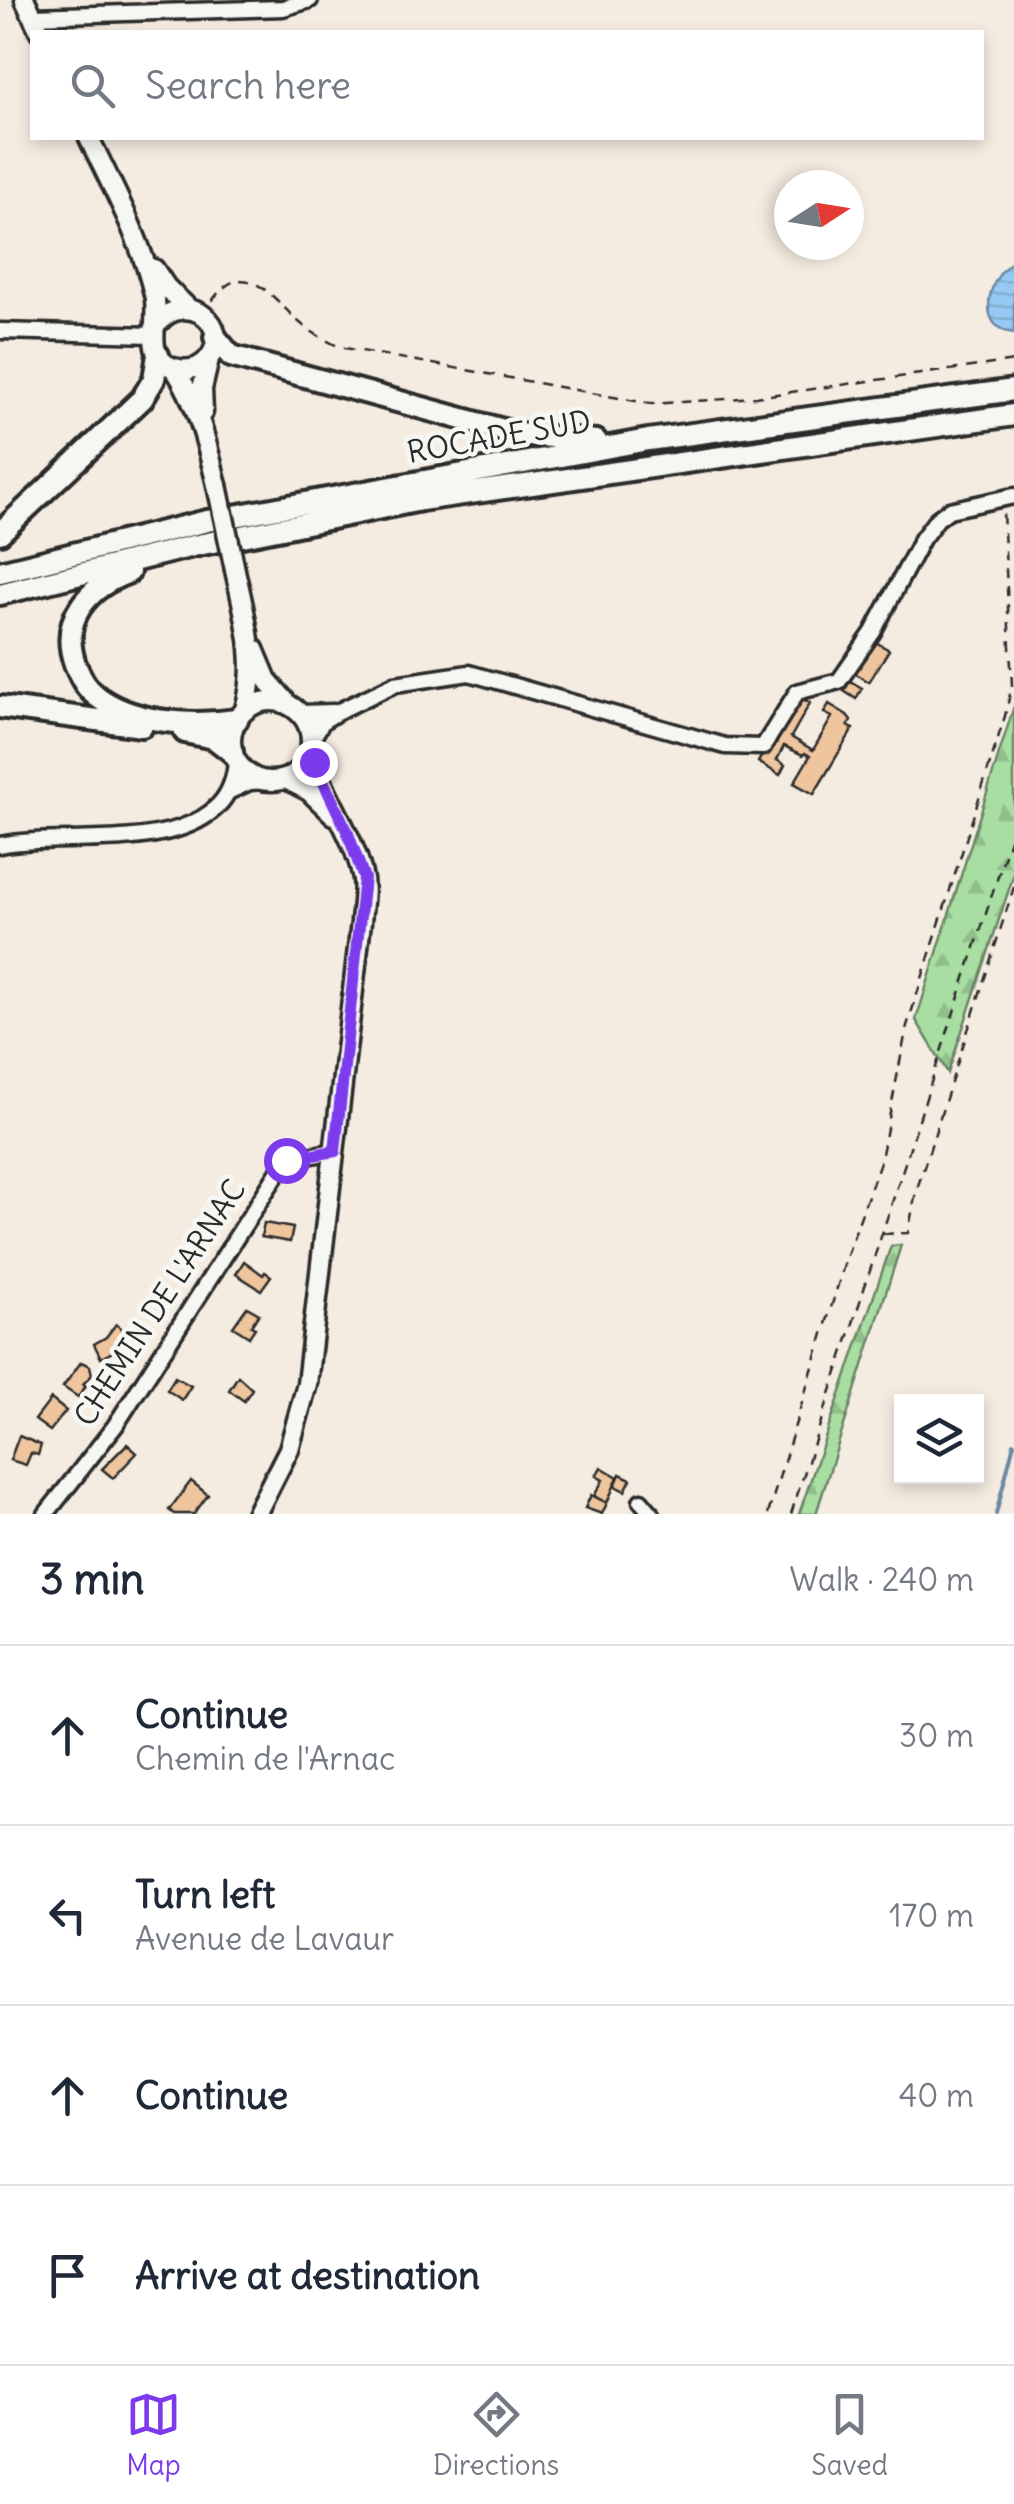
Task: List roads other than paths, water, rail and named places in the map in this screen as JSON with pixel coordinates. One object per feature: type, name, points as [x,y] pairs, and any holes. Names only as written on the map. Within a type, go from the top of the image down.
[{"type":"highway","points":[[0,533],[142,399],[154,379],[157,337]]},
{"type":"highway","points":[[216,337],[231,356],[518,434],[580,442],[648,440]]},
{"type":"highway","name":"ROCADE SUD","points":[[0,572],[206,521],[648,440],[1014,390]]},
{"type":"highway","name":"ROCADE SUD","points":[[0,594],[193,546],[402,503],[1014,414]]},
{"type":"highway","points":[[193,546],[107,580],[84,599],[71,622],[69,648],[83,685],[122,710],[208,724],[241,715]]},
{"type":"highway","points":[[0,706],[214,738],[234,756]]},
{"type":"main road","points":[[90,140],[142,252],[154,294],[157,337],[188,389],[204,433],[250,640],[267,680],[310,730],[314,762],[364,878],[307,1384],[290,1448],[256,1514]]},
{"type":"main road","points":[[142,252],[166,287],[212,325],[216,337],[202,388],[204,433]]},
{"type":"main road","points":[[157,337],[171,311],[196,312]]},
{"type":"main road","points":[[176,369],[197,368],[208,359]]},
{"type":"main road","points":[[250,640],[250,686],[231,741],[234,756],[243,770],[265,781],[286,779],[303,766],[312,743]]},
{"type":"main road","points":[[241,715],[265,700],[294,708]]},
{"type":"main road","points":[[286,779],[319,800],[347,831]]},
{"type":"street","points":[[33,16],[283,8],[310,0]]},
{"type":"street","points":[[0,332],[157,337]]},
{"type":"street","points":[[312,743],[323,721],[395,684],[469,674],[725,746],[763,747],[798,692],[839,681],[873,632],[922,539],[937,519],[949,510],[1007,498]]},
{"type":"street","points":[[294,708],[318,715],[339,710]]},
{"type":"street","points":[[228,793],[234,756]]},
{"type":"street","points":[[0,844],[174,832],[210,813],[228,793],[250,782],[265,781]]},
{"type":"street","name":"CHEMIN DE L'ARNAC","points":[[46,1514],[115,1426],[286,1160],[335,1151]]},
{"type":"street","points":[[641,1501],[652,1514]]},
{"type":"water","points":[[1014,261],[1014,333],[993,322],[989,301],[997,278]]},
{"type":"waterway","points":[[996,1514],[1014,1443]]}]
